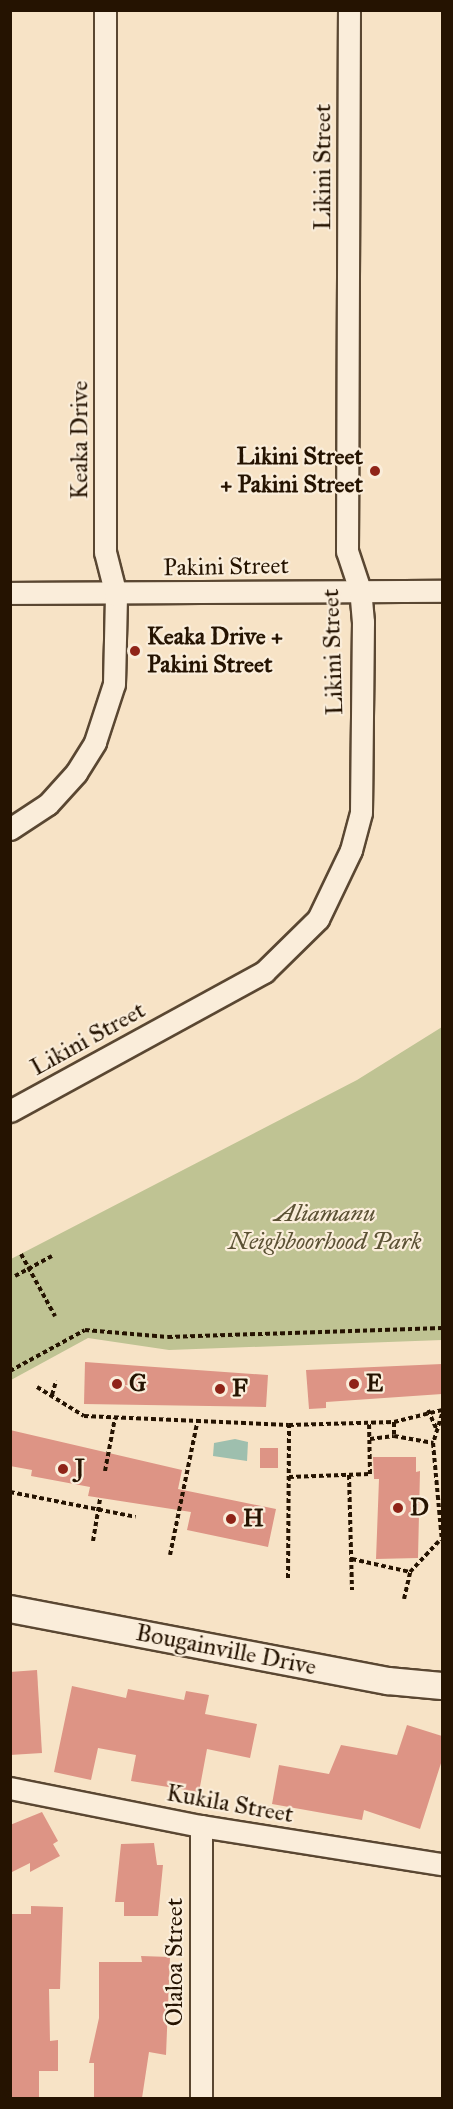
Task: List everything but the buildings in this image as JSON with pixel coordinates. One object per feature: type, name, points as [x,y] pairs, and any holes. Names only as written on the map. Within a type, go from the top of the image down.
[{"type":"street","name":"Keaka Drive","points":[[10,829],[48,804],[95,742],[114,684],[116,595],[105,552],[105,10]]},
{"type":"street","name":"Likini Street","points":[[10,1111],[264,972],[318,920],[339,882],[361,812],[360,590],[347,551],[349,10]]},
{"type":"street","name":"Pakini Street","points":[[10,593],[116,595],[360,590],[442,591]]},
{"type":"street","name":"Bougainville Drive","points":[[10,1610],[388,1681],[442,1686]]},
{"type":"street","name":"Kukila Street","points":[[10,1788],[201,1826],[442,1864]]},
{"type":"street","name":"Olaloa Street","points":[[201,1826],[201,2098]]},
{"type":"path","points":[[21,1254],[56,1316]]},
{"type":"path","points":[[15,1276],[52,1256]]},
{"type":"path","points":[[10,1371],[85,1330],[168,1337],[442,1328]]},
{"type":"path","points":[[52,1395],[56,1381]]},
{"type":"path","points":[[37,1387],[84,1416],[115,1418],[289,1425],[394,1422],[428,1410],[442,1410]]},
{"type":"path","points":[[428,1410],[437,1431]]},
{"type":"path","points":[[404,1599],[410,1572],[441,1541],[433,1443],[442,1414]]},
{"type":"path","points":[[105,1471],[115,1418]]},
{"type":"path","points":[[289,1476],[370,1474],[369,1422]]},
{"type":"path","points":[[394,1422],[394,1436]]},
{"type":"path","points":[[170,1555],[197,1423]]},
{"type":"path","points":[[288,1578],[289,1425]]},
{"type":"path","points":[[370,1439],[394,1436],[433,1443]]},
{"type":"path","points":[[350,1475],[352,1590]]},
{"type":"path","points":[[10,1492],[136,1517]]},
{"type":"path","points":[[93,1541],[100,1499]]},
{"type":"path","points":[[352,1559],[410,1572]]},
{"type":"green space","name":"Aliamanu Neighboorhood Park","points":[[442,1027],[442,1340],[169,1350],[88,1338],[11,1380],[11,1259],[357,1080]]},
{"type":"shaded area","points":[[235,1439],[248,1442],[247,1461],[213,1456],[214,1443]]},
{"type":"place","name":"Likini Street + Pakini Street","points":[[375,471]]},
{"type":"place","name":"Keaka Drive + Pakini Street","points":[[135,651]]},
{"type":"place","name":"G","points":[[117,1384]]},
{"type":"place","name":"E","points":[[354,1384]]},
{"type":"place","name":"F","points":[[220,1389]]},
{"type":"place","name":"J","points":[[63,1469]]},
{"type":"place","name":"D","points":[[398,1508]]},
{"type":"place","name":"H","points":[[231,1519]]}]
